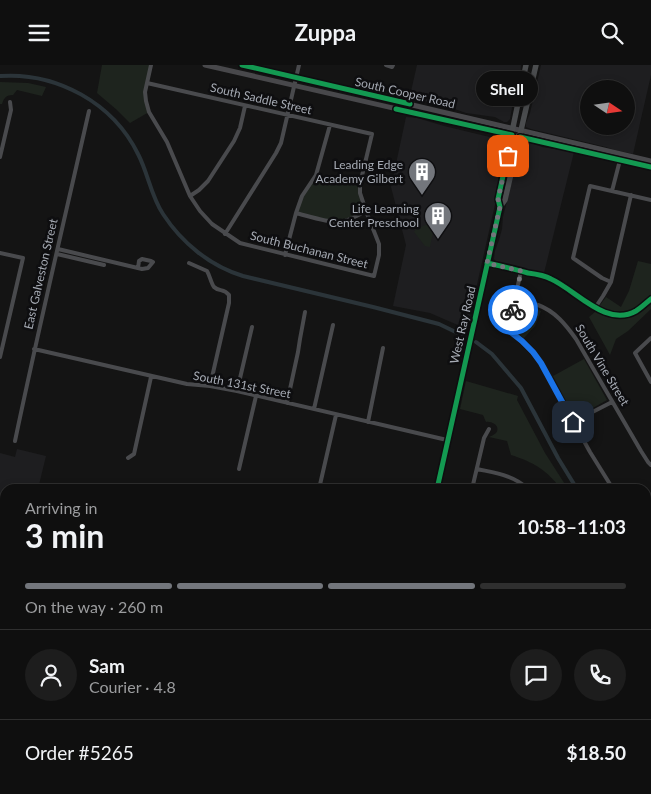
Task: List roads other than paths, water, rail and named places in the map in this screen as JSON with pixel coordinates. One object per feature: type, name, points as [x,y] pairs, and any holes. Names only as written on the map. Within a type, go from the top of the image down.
[{"type":"main road","name":"South Cooper Road","points":[[205,65],[651,167]]},
{"type":"main road","name":"South Cooper Road","points":[[242,65],[651,161]]},
{"type":"main road","name":"West Ray Road","points":[[500,207],[498,199],[526,65]]},
{"type":"main road","name":"West Ray Road","points":[[437,484],[500,207],[505,200],[536,65]]},
{"type":"main road","points":[[412,113],[414,105]]},
{"type":"main road","points":[[620,160],[621,154]]},
{"type":"street","name":"South Buchanan Street","points":[[151,65],[145,92],[149,112],[166,142],[190,195],[200,211],[225,234],[240,243],[374,276],[379,255],[379,244],[366,211]]},
{"type":"street","points":[[225,234],[282,143],[299,65]]},
{"type":"street","points":[[386,65],[392,66]]},
{"type":"street","name":"South Saddle Street","points":[[147,83],[372,134],[360,184],[360,193],[366,211]]},
{"type":"street","points":[[0,157],[11,110],[10,102]]},
{"type":"street","points":[[190,195],[199,190],[208,181],[234,141],[240,128],[245,105]]},
{"type":"street","name":"East Galveston Street","points":[[15,441],[34,349],[89,111]]},
{"type":"street","points":[[285,255],[296,213],[302,196],[316,175],[330,125]]},
{"type":"street","points":[[612,191],[620,160]]},
{"type":"street","points":[[611,282],[572,258],[590,186],[651,200]]},
{"type":"street","points":[[595,308],[611,282],[631,195]]},
{"type":"street","points":[[296,213],[341,222],[366,211]]},
{"type":"street","points":[[57,251],[104,265]]},
{"type":"street","points":[[57,251],[138,268]]},
{"type":"street","points":[[0,253],[22,258],[0,357]]},
{"type":"street","points":[[189,263],[208,271],[214,287],[226,291],[229,295],[210,386]]},
{"type":"street","points":[[487,263],[550,278],[604,313],[626,314],[636,311],[651,299]]},
{"type":"street","points":[[521,271],[508,330],[522,341],[541,363],[610,484]]},
{"type":"street","name":"South Vine Street","points":[[515,300],[538,305],[556,315],[565,324],[576,339],[651,465]]},
{"type":"street","points":[[287,403],[305,312]]},
{"type":"street","points":[[314,409],[334,325]]},
{"type":"street","points":[[238,391],[252,327]]},
{"type":"street","points":[[651,338],[635,353],[651,382]]},
{"type":"street","points":[[368,422],[384,348]]},
{"type":"street","name":"South 131st Street","points":[[34,349],[151,377],[238,391],[447,440]]},
{"type":"street","points":[[128,458],[134,454],[151,377]]},
{"type":"street","points":[[240,469],[256,396]]},
{"type":"street","points":[[573,422],[612,402]]},
{"type":"street","points":[[320,484],[336,415]]},
{"type":"street","points":[[473,484],[484,439],[489,429]]},
{"type":"street","points":[[477,469],[508,476],[522,484]]},
{"type":"waterway","points":[[0,76],[42,79],[62,85],[81,94],[114,120],[138,154],[152,192],[163,214],[179,235],[208,260],[243,276],[439,324],[464,336]]},
{"type":"waterway","points":[[476,342],[492,354],[521,388],[574,484]]},
{"type":"place","name":"Shell","points":[[508,156]]},
{"type":"place","name":"Leading Edge Academy Gilbert","points":[[422,196]]},
{"type":"place","name":"Life Learning Center Preschool","points":[[438,240]]}]
